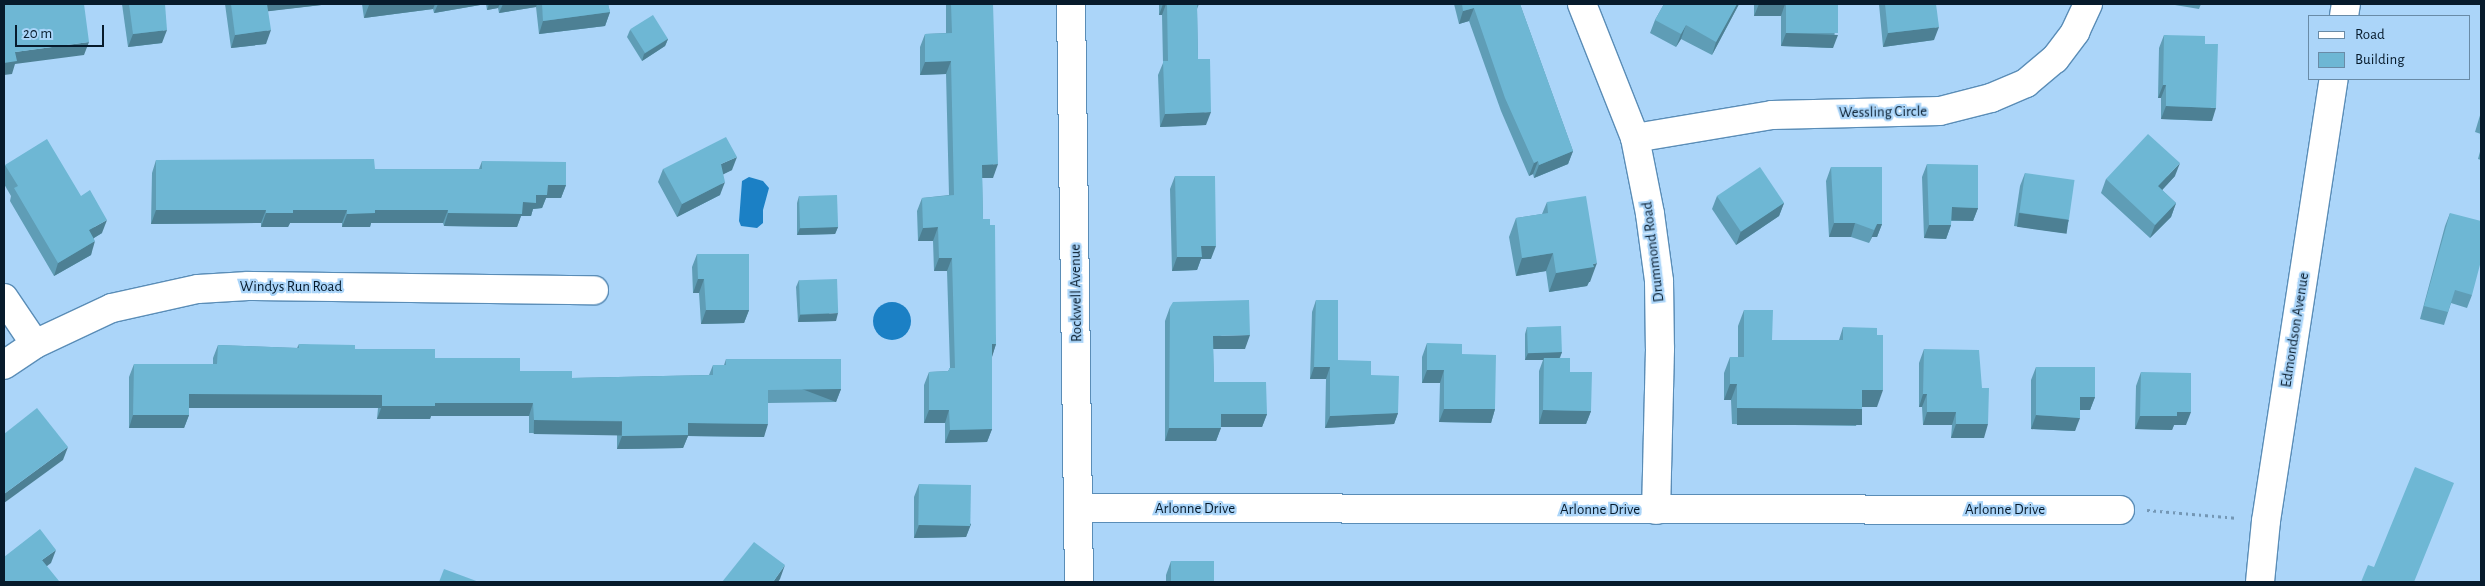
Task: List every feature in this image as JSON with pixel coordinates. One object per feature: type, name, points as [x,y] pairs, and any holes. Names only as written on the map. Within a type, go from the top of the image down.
[{"type":"street","name":"Rockwell Avenue","points":[[1071,4],[1080,508],[1079,582]]},
{"type":"street","name":"Drummond Road","points":[[1582,4],[1635,138],[1650,214],[1659,281],[1656,510]]},
{"type":"street","name":"Wessling Circle","points":[[1635,138],[1772,115],[1940,111],[1992,98],[2026,83],[2055,59],[2076,32],[2088,4]]},
{"type":"street","name":"Edmondson Avenue","points":[[2260,582],[2266,521],[2334,80]]},
{"type":"street","name":"Windys Run Road","points":[[4,365],[35,344],[112,308],[198,290],[248,286],[594,290]]},
{"type":"street","points":[[4,298],[35,344]]},
{"type":"street","name":"Arlonne Drive","points":[[1080,508],[2120,510]]},
{"type":"path","points":[[2120,510],[2162,510],[2266,521]]},
{"type":"water","points":[[749,177],[763,181],[769,188],[763,210],[763,223],[757,228],[741,226],[739,221],[742,181]]},
{"type":"water","points":[[892,302],[905,308],[911,321],[905,334],[892,340],[879,334],[873,321],[879,308]]},
{"type":"building","points":[[4,4],[84,4],[89,42],[15,52],[17,61],[4,63]]},
{"type":"building","points":[[129,4],[165,4],[167,30],[133,34]]},
{"type":"building","points":[[231,4],[267,4],[271,30],[235,35]]},
{"type":"building","points":[[542,4],[608,4],[610,12],[543,21]]},
{"type":"building","points":[[951,4],[993,4],[998,164],[982,165],[983,219],[990,219],[990,225],[995,225],[996,344],[992,344],[992,429],[950,430],[949,410],[929,410],[929,372],[949,371],[949,368],[955,368],[952,258],[939,258],[938,227],[923,228],[922,198],[954,195],[951,61],[925,62],[925,34],[952,33]]},
{"type":"building","points":[[1167,4],[1197,4],[1198,59],[1210,59],[1211,112],[1165,114],[1163,61],[1168,61]]},
{"type":"building","points":[[1462,4],[1520,4],[1573,151],[1539,165],[1538,161],[1534,163],[1505,98],[1474,8],[1463,11]]},
{"type":"building","points":[[1664,4],[1737,4],[1716,42],[1686,25],[1681,34],[1655,20]]},
{"type":"building","points":[[1786,4],[1838,4],[1838,33],[1786,33]]},
{"type":"building","points":[[1885,4],[1936,4],[1939,27],[1888,33]]},
{"type":"building","points":[[653,15],[668,39],[645,53],[630,29]]},
{"type":"building","points":[[2164,35],[2205,36],[2205,44],[2218,44],[2216,108],[2166,106],[2166,85],[2163,85]]},
{"type":"building","points":[[2148,134],[2180,163],[2158,186],[2176,203],[2155,225],[2106,179]]},
{"type":"building","points":[[726,137],[737,157],[721,164],[725,182],[682,204],[663,169]]},
{"type":"building","points":[[47,139],[81,196],[90,190],[107,220],[89,230],[95,241],[58,263],[14,188],[18,186],[5,165]]},
{"type":"building","points":[[374,159],[375,169],[482,169],[482,161],[566,162],[566,185],[548,185],[547,195],[536,195],[536,203],[523,202],[522,214],[448,213],[448,210],[375,210],[375,213],[347,214],[347,210],[293,210],[293,213],[266,213],[266,210],[156,210],[156,160]]},
{"type":"building","points":[[1927,164],[1978,165],[1978,208],[1952,207],[1951,225],[1929,225]]},
{"type":"building","points":[[1760,167],[1784,203],[1741,232],[1717,196]]},
{"type":"building","points":[[1831,167],[1882,167],[1882,224],[1877,224],[1874,230],[1855,223],[1834,223]]},
{"type":"building","points":[[2025,173],[2075,180],[2069,220],[2019,213]]},
{"type":"building","points":[[1175,176],[1215,176],[1216,246],[1201,246],[1202,257],[1177,257]]},
{"type":"building","points":[[837,195],[838,227],[800,228],[799,196]]},
{"type":"building","points":[[1586,196],[1597,263],[1593,264],[1594,267],[1556,273],[1553,253],[1522,258],[1516,218],[1548,213],[1547,202]]},
{"type":"building","points":[[2450,213],[2481,221],[2481,261],[2472,295],[2455,290],[2448,312],[2424,306]]},
{"type":"building","points":[[697,254],[749,254],[749,310],[706,310],[704,279],[698,279]]},
{"type":"building","points":[[837,279],[838,313],[800,314],[799,280]]},
{"type":"building","points":[[1249,300],[1250,335],[1213,336],[1214,382],[1266,382],[1267,414],[1221,414],[1221,428],[1169,428],[1170,307],[1173,302]]},
{"type":"building","points":[[1316,300],[1338,300],[1338,360],[1371,361],[1371,375],[1399,376],[1398,413],[1330,416],[1330,367],[1314,367]]},
{"type":"building","points":[[1744,310],[1773,310],[1772,340],[1843,340],[1843,327],[1877,328],[1877,335],[1883,335],[1883,390],[1862,390],[1862,409],[1737,408],[1737,384],[1730,384],[1730,357],[1744,357]]},
{"type":"building","points":[[1561,326],[1562,352],[1528,353],[1527,327]]},
{"type":"building","points":[[1427,343],[1462,344],[1462,354],[1496,355],[1495,409],[1444,409],[1444,370],[1427,370]]},
{"type":"building","points":[[299,344],[355,345],[355,349],[435,349],[435,358],[520,358],[520,371],[572,371],[572,378],[713,375],[713,365],[726,365],[726,359],[841,359],[841,389],[768,390],[768,424],[688,423],[688,435],[622,436],[622,421],[534,420],[533,403],[435,403],[435,406],[382,406],[382,395],[189,394],[189,415],[133,415],[134,364],[217,364],[218,345],[299,348]]},
{"type":"building","points":[[1924,349],[1979,350],[1982,388],[1989,388],[1988,424],[1956,424],[1956,412],[1927,412],[1927,394],[1923,394]]},
{"type":"building","points":[[1544,358],[1570,358],[1570,372],[1592,372],[1591,411],[1543,410]]},
{"type":"building","points":[[2036,367],[2095,367],[2095,397],[2080,397],[2080,418],[2036,415]]},
{"type":"building","points":[[2141,372],[2191,373],[2191,412],[2177,412],[2177,416],[2140,416]]},
{"type":"building","points":[[37,408],[68,447],[4,494],[4,434]]},
{"type":"building","points":[[2415,467],[2454,483],[2414,582],[2361,582],[2368,565],[2374,567]]},
{"type":"building","points":[[919,484],[971,485],[970,526],[918,525]]},
{"type":"building","points":[[40,529],[56,550],[42,560],[59,582],[4,582],[4,557]]},
{"type":"building","points":[[754,542],[785,565],[773,582],[722,582]]},
{"type":"building","points":[[1171,561],[1214,561],[1214,582],[1171,582]]},
{"type":"building","points":[[444,569],[479,582],[439,582]]},
{"type":"building","points":[[1329,581],[1358,582],[1329,582]]}]
